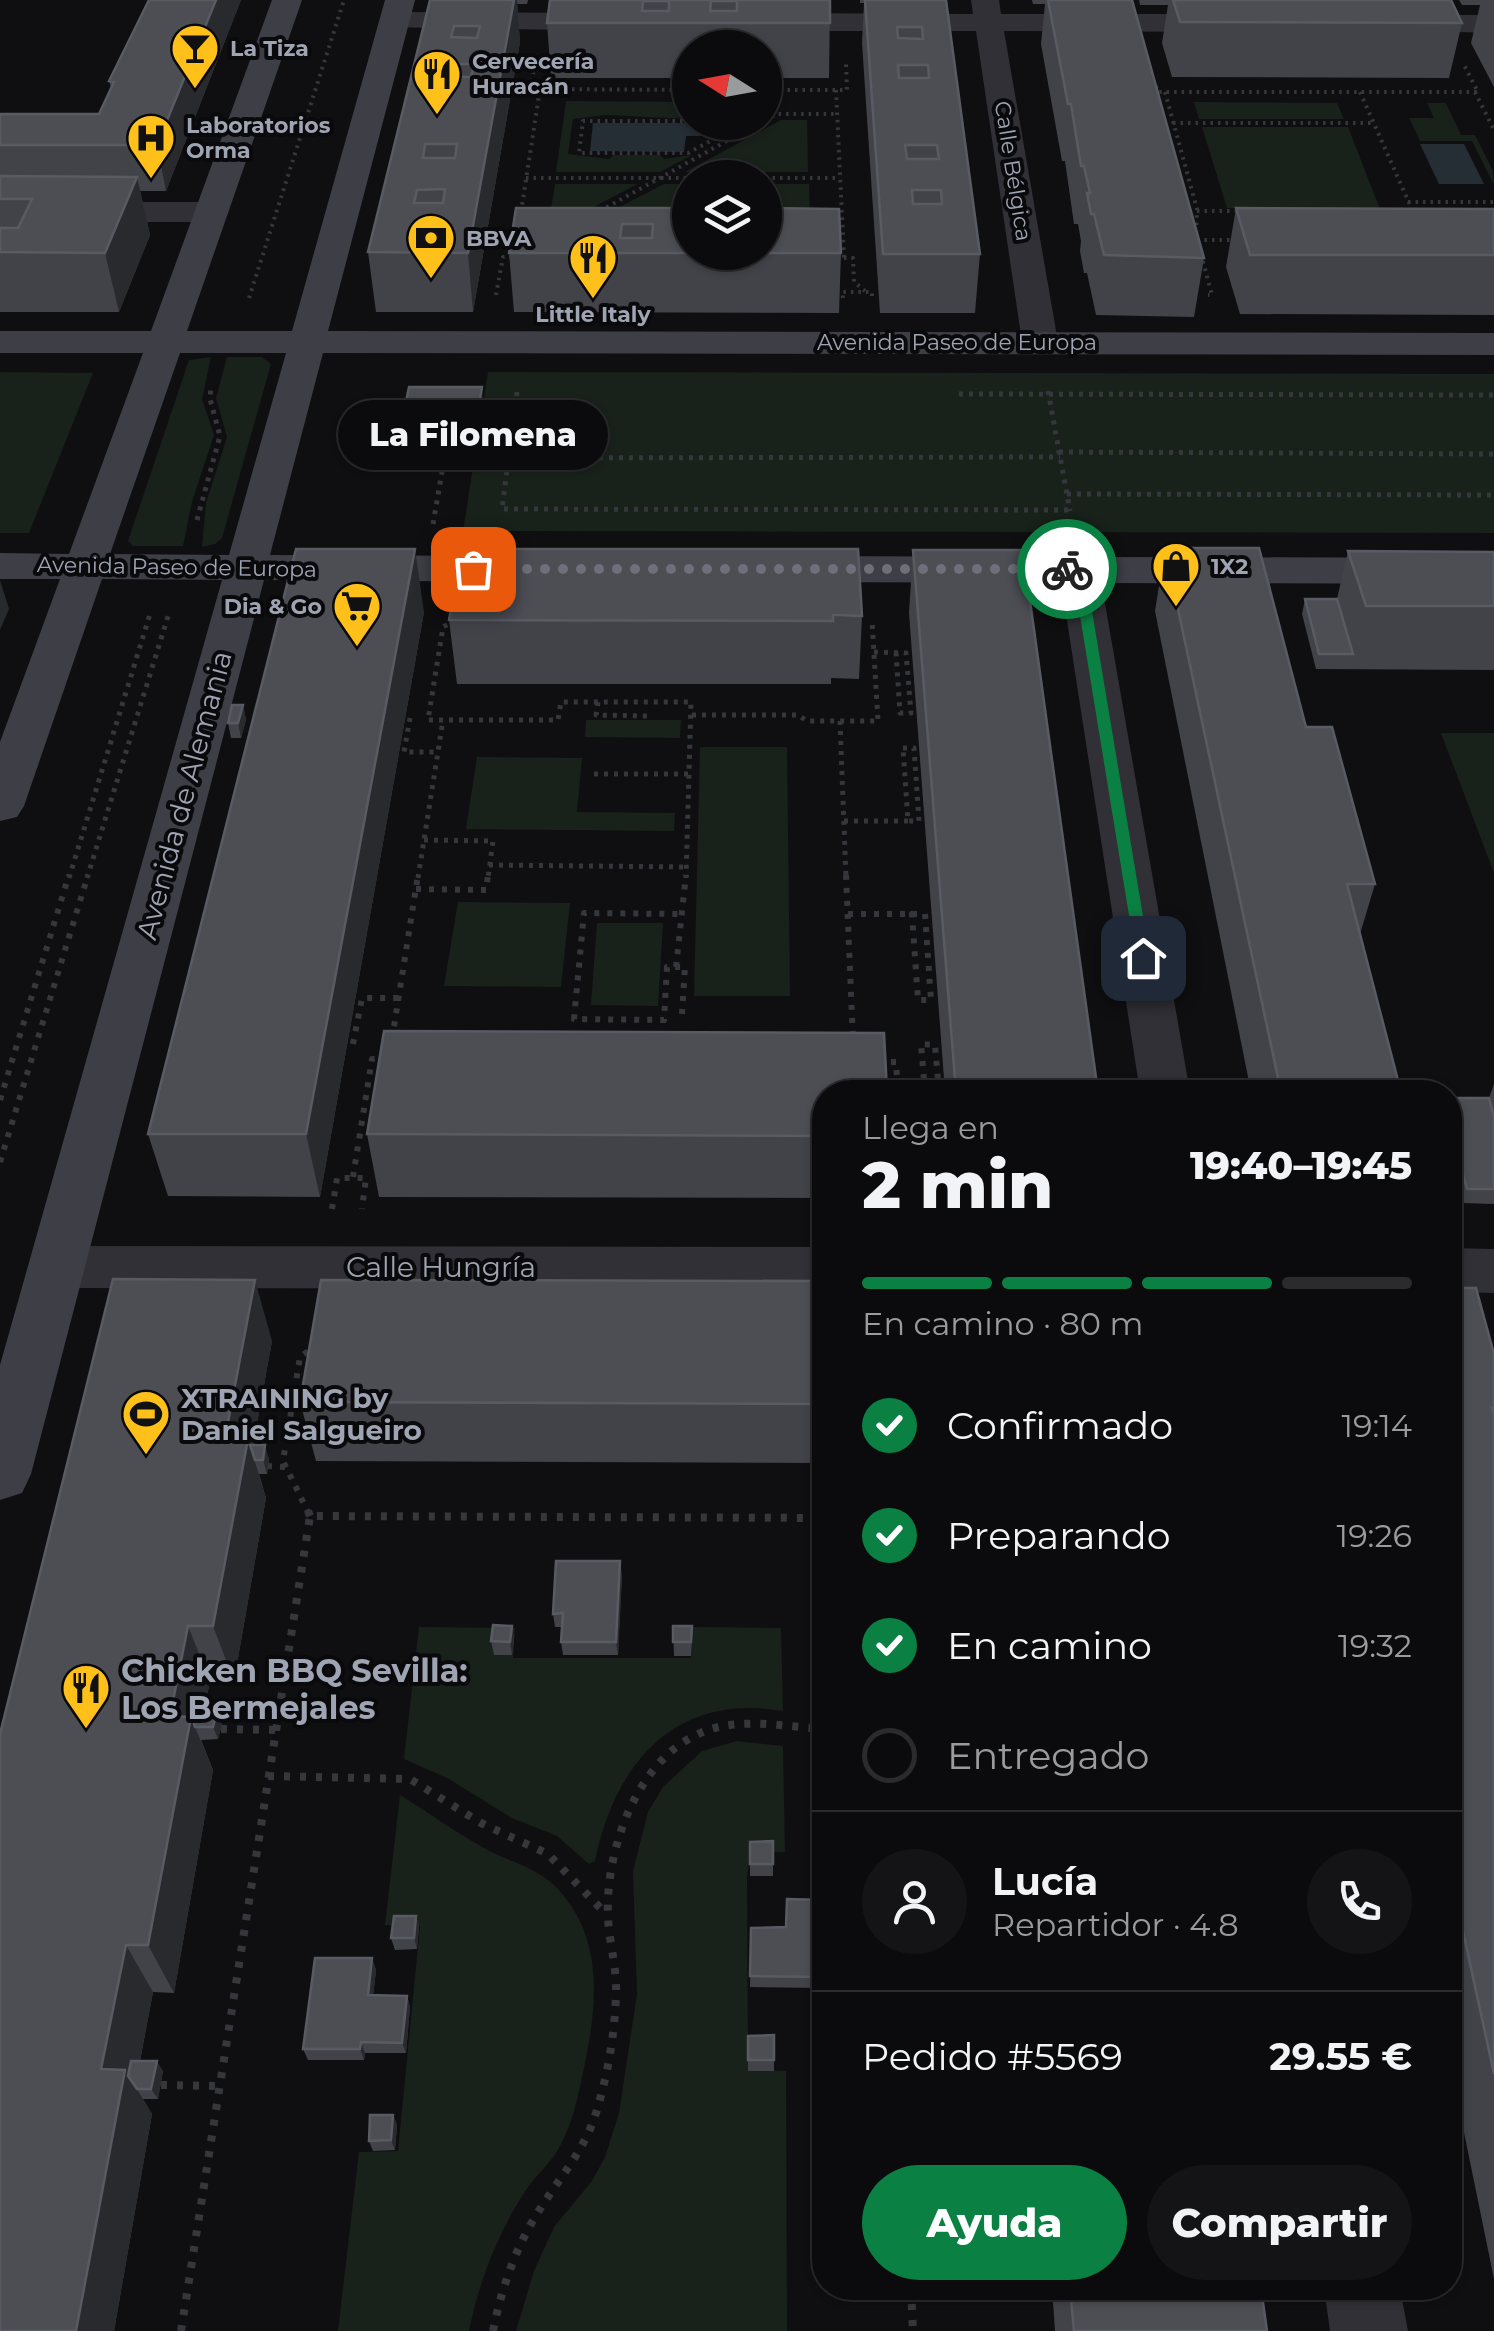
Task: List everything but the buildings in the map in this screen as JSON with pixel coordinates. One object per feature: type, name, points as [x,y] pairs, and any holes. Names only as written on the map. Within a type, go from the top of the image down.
[{"type":"main road","points":[[4,785],[287,0]]},
{"type":"main road","name":"Avenida de Alemania","points":[[0,1474],[397,11]]},
{"type":"main road","name":"Avenida Paseo de Europa","points":[[0,342],[1494,344]]},
{"type":"main road","name":"Avenida Paseo de Europa","points":[[0,566],[570,569]]},
{"type":"main road","points":[[743,569],[1494,571]]},
{"type":"street","points":[[397,11],[648,22]]},
{"type":"street","points":[[724,22],[987,12],[1257,24]]},
{"type":"street","name":"Calle Bélgica","points":[[987,12],[1040,342]]},
{"type":"street","points":[[1353,24],[1494,24]]},
{"type":"street","points":[[0,212],[212,212]]},
{"type":"street","points":[[1079,569],[1163,1080]]},
{"type":"street","name":"Calle Hungría","points":[[57,1267],[812,1268]]},
{"type":"street","points":[[1462,1270],[1494,1270]]},
{"type":"street","points":[[1364,2300],[1370,2331]]},
{"type":"path","points":[[244,314],[344,0]]},
{"type":"path","points":[[530,89],[672,90]]},
{"type":"path","points":[[519,226],[540,90]]},
{"type":"path","points":[[782,90],[847,90]]},
{"type":"path","points":[[836,90],[844,258],[852,258],[854,282],[865,292]]},
{"type":"path","points":[[1158,92],[1476,92],[1494,130]]},
{"type":"path","points":[[1165,92],[1197,211],[1197,240],[1212,295],[1202,295]]},
{"type":"path","points":[[1360,92],[1419,226]]},
{"type":"path","points":[[782,114],[837,114]]},
{"type":"path","points":[[672,121],[583,121],[579,153],[688,153],[712,140]]},
{"type":"path","points":[[1173,123],[1374,123]]},
{"type":"path","points":[[592,215],[729,140]]},
{"type":"path","points":[[526,178],[672,178]]},
{"type":"path","points":[[782,178],[840,178]]},
{"type":"path","points":[[1408,202],[1494,202]]},
{"type":"path","points":[[1197,211],[1256,211]]},
{"type":"path","points":[[827,226],[842,226]]},
{"type":"path","points":[[1197,240],[1242,240]]},
{"type":"path","points":[[514,258],[516,242]]},
{"type":"path","points":[[495,304],[502,257],[531,258]]},
{"type":"path","points":[[196,526],[220,436],[209,394],[212,384]]},
{"type":"path","points":[[1047,384],[1071,521]]},
{"type":"path","points":[[517,392],[502,509],[1070,510]]},
{"type":"path","points":[[434,519],[448,437]]},
{"type":"path","points":[[509,458],[1494,454]]},
{"type":"path","points":[[1067,494],[1494,495]]},
{"type":"path","points":[[0,1100],[152,609]]},
{"type":"path","points":[[0,1162],[171,609]]},
{"type":"path","points":[[463,616],[443,626],[428,720],[558,720],[561,702],[692,702],[684,914],[676,967]]},
{"type":"path","points":[[692,715],[798,715],[807,721],[878,721],[872,621]]},
{"type":"path","points":[[874,652],[906,652],[911,713],[900,713],[896,653]]},
{"type":"path","points":[[598,702],[596,716],[648,716]]},
{"type":"path","points":[[410,718],[404,752],[438,752]]},
{"type":"path","points":[[353,1178],[372,1059],[389,1059],[443,720]]},
{"type":"path","points":[[840,721],[853,1044]]},
{"type":"path","points":[[844,821],[908,821],[919,821],[914,748],[902,748],[908,821]]},
{"type":"path","points":[[594,774],[688,774]]},
{"type":"path","points":[[416,889],[486,890],[493,841],[424,840]]},
{"type":"path","points":[[489,865],[686,868]]},
{"type":"path","points":[[682,1014],[685,967],[667,967],[664,1020],[574,1018],[584,913],[684,914]]},
{"type":"path","points":[[848,914],[912,914],[925,914],[931,1000],[918,1000],[912,914]]},
{"type":"path","points":[[353,1044],[362,998],[399,998]]},
{"type":"path","points":[[924,1080],[921,1044],[935,1044],[938,1080]]},
{"type":"path","points":[[868,1062],[896,1062],[897,1080]]},
{"type":"path","points":[[332,1210],[337,1178],[366,1178],[362,1209]]},
{"type":"path","points":[[180,2331],[310,1516],[285,1466],[300,1357],[324,1340]]},
{"type":"path","points":[[268,1466],[285,1466]]},
{"type":"path","points":[[310,1516],[812,1518]]},
{"type":"path","points":[[494,2331],[498,2307],[534,2218],[586,2143],[597,2111],[616,1994],[616,1958],[607,1915],[620,1835],[646,1778],[666,1758],[708,1730],[741,1724],[812,1728]]},
{"type":"path","points":[[221,1729],[276,1730]]},
{"type":"path","points":[[268,1776],[410,1779],[481,1823],[548,1854],[607,1915]]},
{"type":"path","points":[[161,2085],[219,2086]]},
{"type":"path","points":[[912,2300],[913,2331]]},
{"type":"shaded area","points":[[566,101],[672,102],[672,118],[606,115],[573,119],[568,154],[609,159],[614,155],[660,155],[664,159],[692,155],[672,160],[672,166],[660,172],[556,172]]},
{"type":"shaded area","points":[[1194,102],[1337,103],[1344,119],[1199,119]]},
{"type":"shaded area","points":[[1427,103],[1446,103],[1461,135],[1475,135],[1493,171],[1494,185],[1472,141],[1420,141],[1409,118],[1434,118]]},
{"type":"shaded area","points":[[782,120],[807,120],[808,172],[782,172],[782,160],[707,160],[744,140],[782,140]]},
{"type":"shaded area","points":[[593,123],[672,123],[672,140],[686,140],[684,152],[590,151]]},
{"type":"shaded area","points":[[1202,127],[1348,127],[1380,209],[1227,208]]},
{"type":"shaded area","points":[[1420,144],[1464,144],[1484,184],[1439,184]]},
{"type":"shaded area","points":[[555,184],[638,184],[578,215],[550,215]]},
{"type":"shaded area","points":[[664,184],[672,184],[672,216],[604,215]]},
{"type":"shaded area","points":[[782,184],[809,184],[810,216],[782,216]]},
{"type":"shaded area","points":[[211,357],[202,399],[214,435],[192,502],[183,546],[133,546],[128,541],[189,360]]},
{"type":"shaded area","points":[[227,357],[262,357],[271,364],[222,538],[202,547],[206,503],[227,437],[216,398]]},
{"type":"shaded area","points":[[0,372],[93,373],[29,533],[0,533]]},
{"type":"shaded area","points":[[488,372],[1494,374],[1494,533],[463,531]]},
{"type":"shaded area","points":[[586,720],[681,720],[680,738],[585,737]]},
{"type":"shaded area","points":[[1441,733],[1494,733],[1494,873]]},
{"type":"shaded area","points":[[700,747],[787,747],[790,996],[694,996]]},
{"type":"shaded area","points":[[477,757],[582,758],[577,812],[675,813],[674,831],[466,829]]},
{"type":"shaded area","points":[[458,902],[570,903],[561,987],[444,986]]},
{"type":"shaded area","points":[[597,923],[663,923],[658,1006],[591,1005]]},
{"type":"shaded area","points":[[419,1627],[515,1628],[513,1658],[691,1658],[692,1627],[781,1628],[783,1711],[745,1708],[711,1713],[681,1724],[656,1742],[635,1765],[618,1794],[595,1861],[589,1864],[557,1836],[512,1818],[447,1778],[404,1759]]},
{"type":"shaded area","points":[[737,1741],[783,1746],[785,1852],[751,1853],[747,1876],[748,2070],[786,2071],[787,2331],[516,2331],[534,2271],[554,2227],[592,2181],[605,2157],[619,2113],[637,1994],[633,1871],[648,1812],[663,1787],[702,1751]]},
{"type":"shaded area","points":[[400,1795],[484,1848],[540,1874],[557,1888],[583,1929],[593,1974],[589,2045],[571,2119],[559,2148],[526,2190],[498,2240],[469,2331],[338,2331],[359,2152],[398,2151],[420,1926],[385,1925]]},
{"type":"way so far","points":[[473,569],[1067,569]]},
{"type":"place","name":"La Tiza","points":[[195,90]]},
{"type":"place","name":"Cervecería Huracán","points":[[437,116]]},
{"type":"place","name":"Laboratorios Orma","points":[[151,180]]},
{"type":"place","name":"BBVA","points":[[431,280]]},
{"type":"place","name":"Little Italy","points":[[593,300]]},
{"type":"place","name":"La Filomena","points":[[473,569]]},
{"type":"place","name":"1X2","points":[[1176,608]]},
{"type":"place","name":"Dia & Go","points":[[357,648]]},
{"type":"place","name":"XTRAINING by Daniel Salgueiro","points":[[146,1456]]},
{"type":"place","name":"Chicken BBQ Sevilla: Los Bermejales","points":[[86,1730]]},
{"type":"route","points":[[1067,569],[1079,569],[1143,958]]}]
